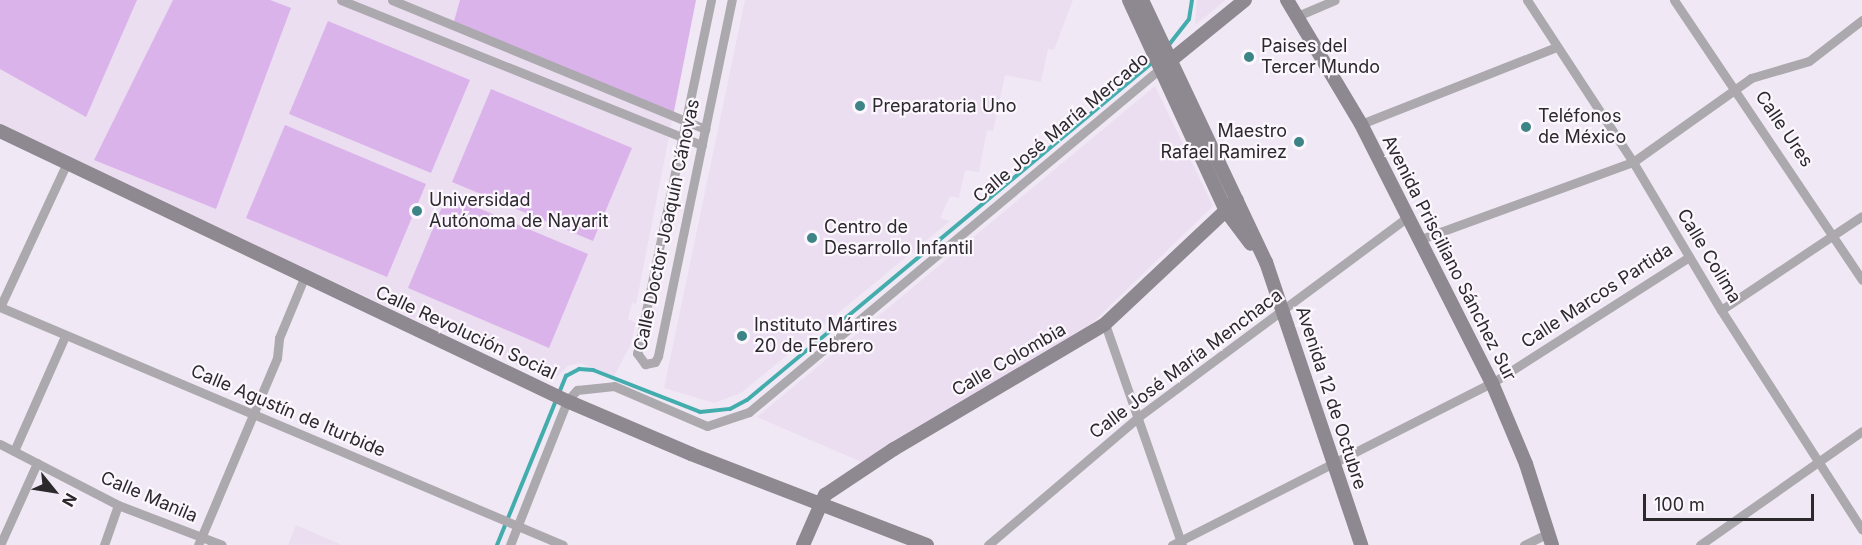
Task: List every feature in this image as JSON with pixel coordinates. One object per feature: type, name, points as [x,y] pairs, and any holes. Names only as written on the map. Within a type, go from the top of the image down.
[{"type":"main road","name":"Avenida 12 de Octubre","points":[[1130,0],[1163,55],[1266,262],[1361,545]]},
{"type":"main road","name":"Avenida 12 de Octubre","points":[[1142,0],[1226,211],[1266,262]]},
{"type":"main road","name":"Calle José María Mercado","points":[[1163,55],[1245,0]]},
{"type":"main road","name":"Avenida Prisciliano Sánchez Sur","points":[[1287,0],[1295,17],[1361,124],[1422,239],[1492,383],[1526,464],[1550,539]]},
{"type":"main road","name":"Calle Revolución Social","points":[[0,131],[66,165],[549,392],[819,504],[927,545]]},
{"type":"main road","name":"Calle Colombia","points":[[803,545],[819,504],[825,495],[894,449],[1105,324],[1237,200]]},
{"type":"street","points":[[341,0],[702,145]]},
{"type":"street","points":[[392,0],[705,129]]},
{"type":"street","name":"Calle Doctor Joaquín Cánovas","points":[[711,0],[637,353],[645,364],[655,362],[658,356],[732,0]]},
{"type":"street","points":[[1295,17],[1335,0]]},
{"type":"street","name":"Calle Colima","points":[[1527,0],[1633,162],[1721,310],[1862,530]]},
{"type":"street","name":"Calle Ures","points":[[1674,0],[1737,89],[1862,280]]},
{"type":"street","points":[[1422,239],[1633,162],[1751,78],[1809,61],[1862,20]]},
{"type":"street","points":[[1361,124],[1556,47]]},
{"type":"street","points":[[503,65],[512,51]]},
{"type":"street","name":"Calle José María Mercado","points":[[565,399],[577,390],[614,386],[707,426],[749,412],[1163,55]]},
{"type":"street","points":[[0,307],[66,165]]},
{"type":"street","name":"Calle José María Menchaca","points":[[988,545],[1137,418],[1409,216]]},
{"type":"street","points":[[1721,310],[1862,216]]},
{"type":"street","points":[[658,255],[679,260]]},
{"type":"street","name":"Calle Marcos Partida","points":[[1178,543],[1492,383],[1689,257]]},
{"type":"street","points":[[199,541],[253,414],[304,278]]},
{"type":"street","name":"Calle Agustín de Iturbide","points":[[0,307],[563,545]]},
{"type":"street","points":[[1105,324],[1178,543]]},
{"type":"street","points":[[14,451],[65,336]]},
{"type":"street","points":[[510,545],[565,399]]},
{"type":"street","points":[[1700,545],[1862,431]]},
{"type":"street","name":"Calle Manila","points":[[0,444],[118,505],[199,541],[222,545]]},
{"type":"street","points":[[0,545],[37,463]]},
{"type":"street","points":[[104,545],[118,505]]},
{"type":"street","points":[[1524,545],[1550,539]]},
{"type":"shaded area","name":"Universidad Autónoma de Nayarit","points":[[0,0],[696,0],[636,304],[632,303],[628,319],[636,323],[630,346],[614,376],[580,363],[568,366],[552,381],[97,174],[0,124]]},
{"type":"shaded area","points":[[0,0],[137,0],[86,117],[0,69]]},
{"type":"shaded area","points":[[173,0],[270,0],[291,8],[216,209],[94,160]]},
{"type":"shaded area","points":[[460,0],[696,0],[673,116],[453,25]]},
{"type":"shaded area","name":"Preparatoria Uno","points":[[745,0],[1073,0],[1054,50],[1048,49],[1041,82],[1005,75],[993,131],[987,130],[979,172],[965,170],[959,198],[950,196],[940,218],[950,221],[741,393],[714,403],[664,388]]},
{"type":"shaded area","points":[[1197,0],[1226,0],[1195,25]]},
{"type":"shaded area","points":[[328,21],[470,80],[431,173],[289,114]]},
{"type":"shaded area","points":[[1155,86],[1213,206],[1086,329],[898,438],[864,463],[757,417]]},
{"type":"shaded area","points":[[491,89],[632,148],[593,241],[452,182]]},
{"type":"shaded area","points":[[285,125],[426,184],[387,277],[246,218]]},
{"type":"shaded area","points":[[447,195],[588,254],[549,348],[408,288]]},
{"type":"shaded area","points":[[296,525],[342,545],[288,545]]},
{"type":"waterway","points":[[1168,46],[1189,19],[1192,0]]},
{"type":"waterway","points":[[497,545],[566,376],[579,369],[593,370],[700,412],[730,409],[747,400],[1153,62]]},
{"type":"place","name":"Paises del Tercer Mundo","points":[[1249,57]]},
{"type":"place","name":"Preparatoria Uno","points":[[860,106]]},
{"type":"place","name":"Teléfonos de México","points":[[1526,127]]},
{"type":"place","name":"Maestro Rafael Ramirez","points":[[1299,142]]},
{"type":"place","name":"Universidad Autónoma de Nayarit","points":[[417,211]]},
{"type":"place","name":"Centro de Desarrollo Infantil","points":[[812,238]]},
{"type":"place","name":"Instituto Mártires 20 de Febrero","points":[[742,336]]}]
